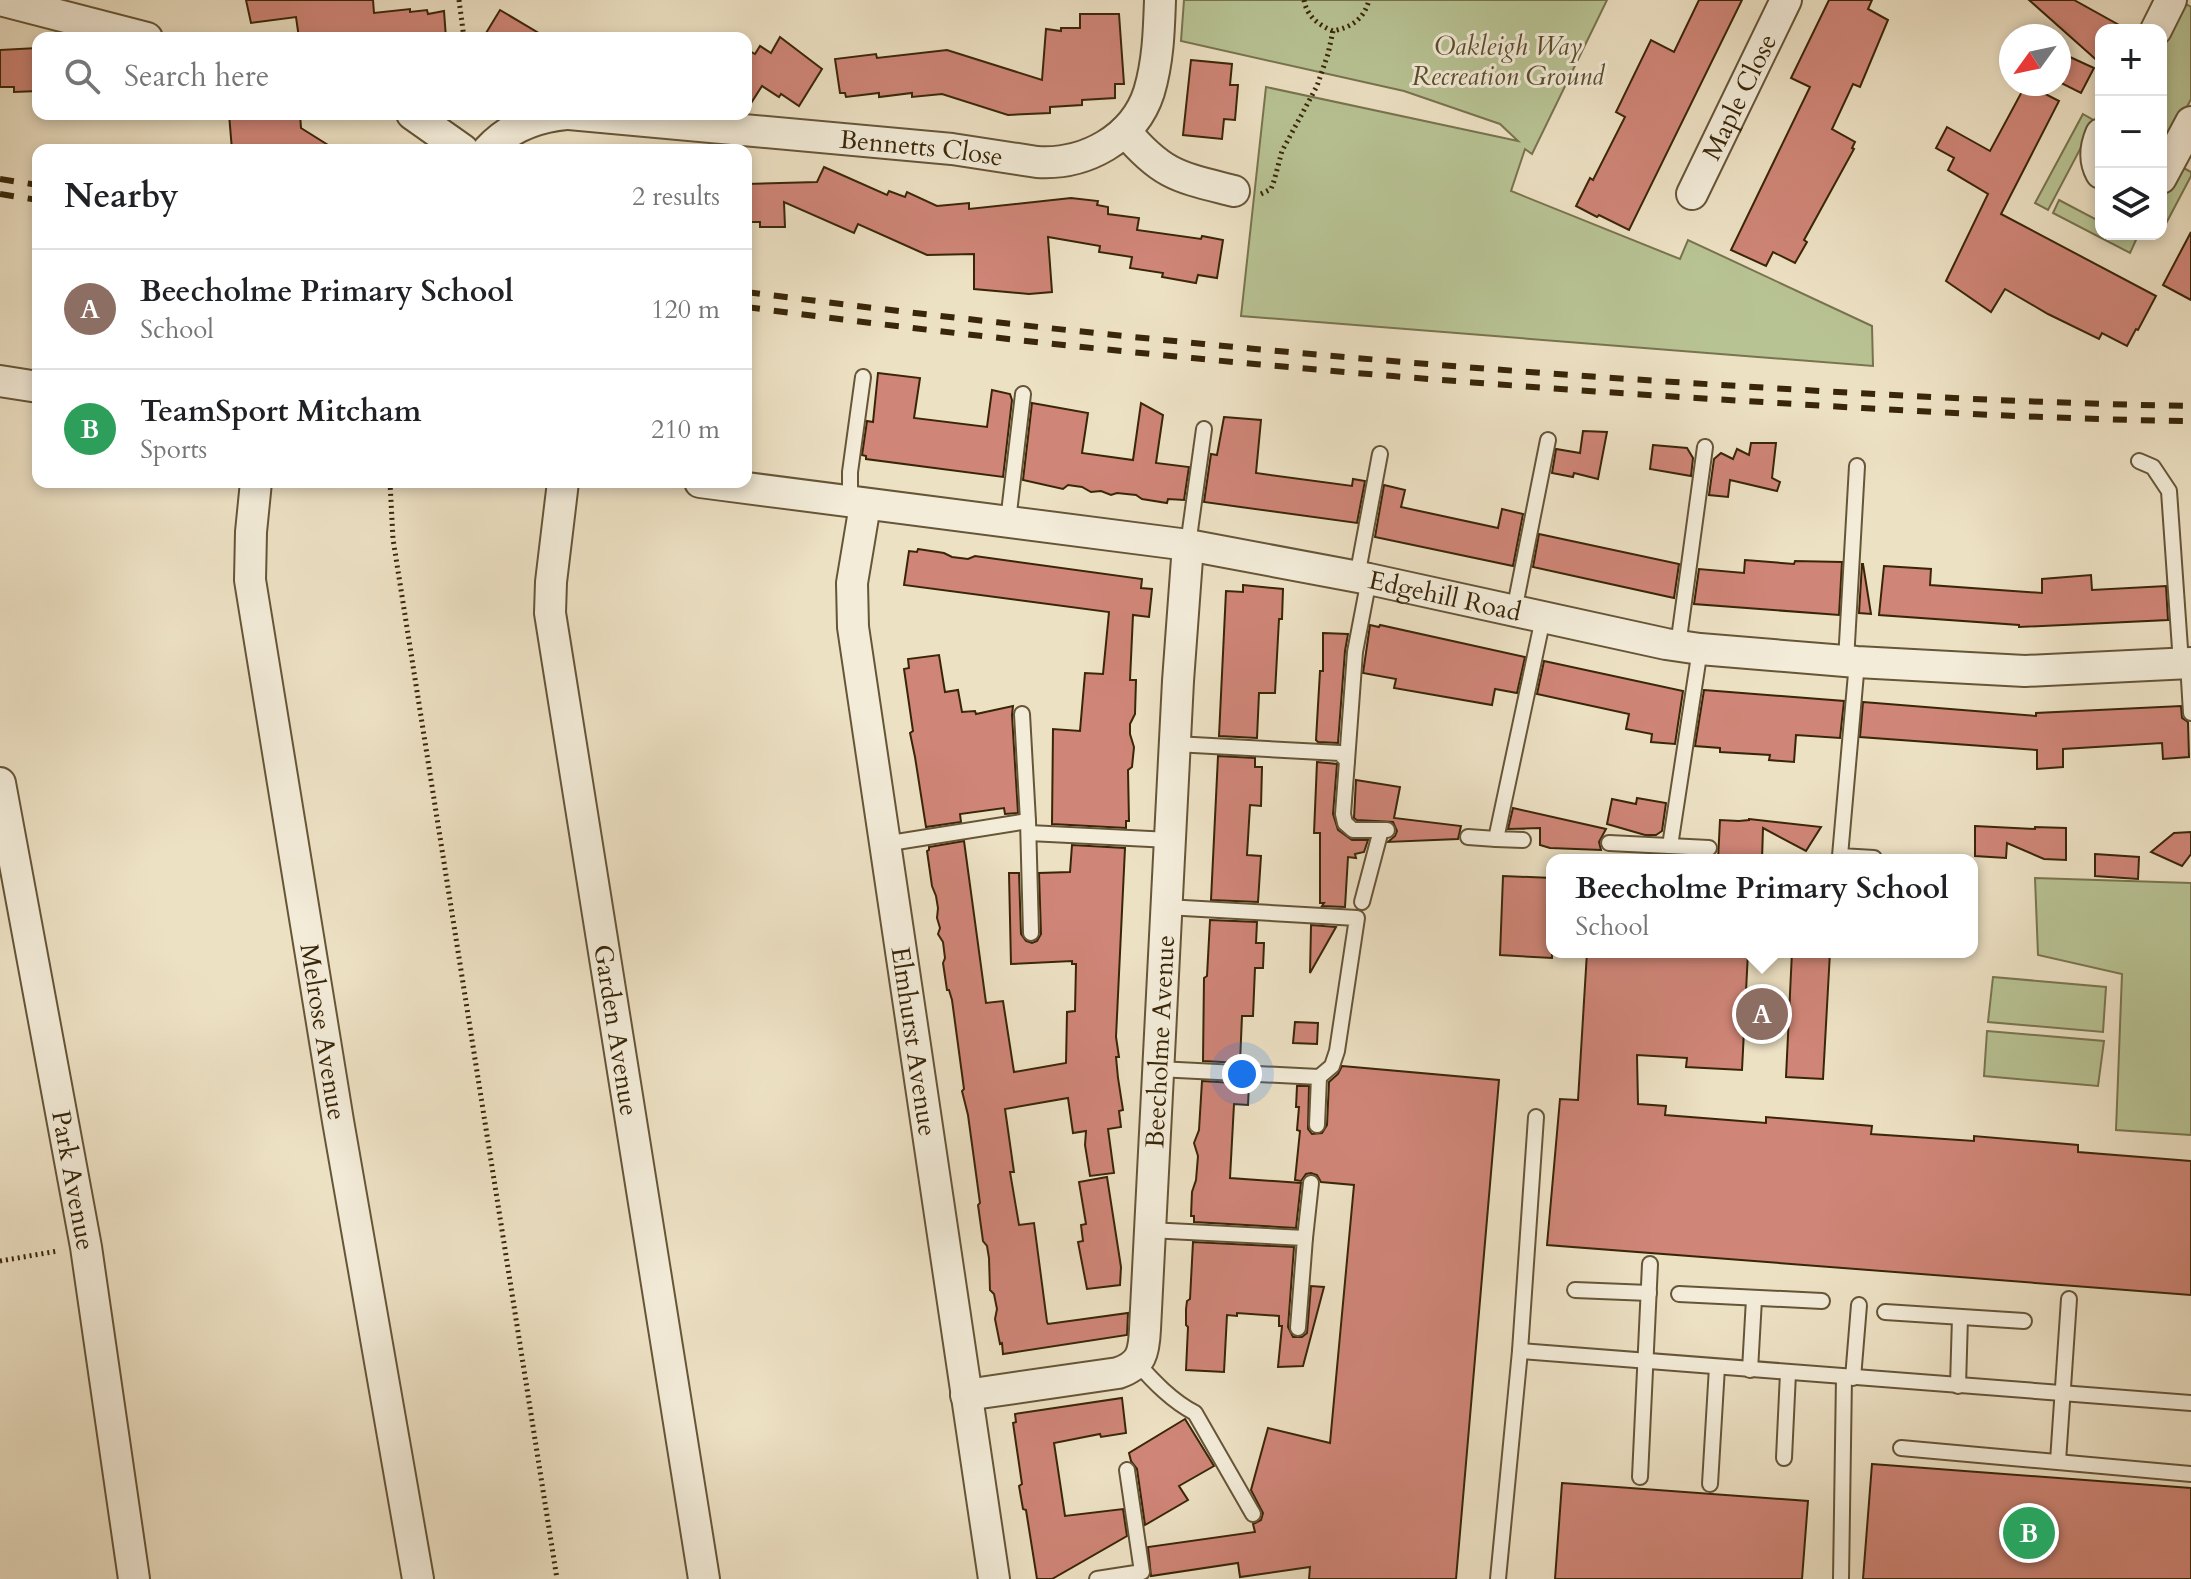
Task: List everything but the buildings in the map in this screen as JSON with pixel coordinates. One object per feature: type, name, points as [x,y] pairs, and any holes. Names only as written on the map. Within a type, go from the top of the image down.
[{"type":"street","points":[[0,0],[124,32]]},
{"type":"street","name":"Bennetts Close","points":[[634,120],[952,149],[1049,162],[1087,155],[1108,145],[1139,115],[1149,93],[1156,57],[1160,0]]},
{"type":"street","name":"Maple Close","points":[[1692,194],[1786,0]]},
{"type":"street","points":[[2159,24],[2171,0]]},
{"type":"street","points":[[420,120],[454,144]]},
{"type":"street","name":"Bennetts Close","points":[[495,144],[508,132],[536,120]]},
{"type":"street","points":[[2166,168],[2191,122]]},
{"type":"street","points":[[1125,131],[1144,153],[1174,175],[1234,191]]},
{"type":"street","points":[[0,381],[32,386]]},
{"type":"street","name":"Melrose Avenue","points":[[255,488],[250,580],[338,1121],[418,1579]]},
{"type":"street","name":"Garden Avenue","points":[[562,488],[550,613],[704,1579]]},
{"type":"street","name":"Edgehill Road","points":[[743,488],[1188,545],[1363,578],[1689,648],[2025,671],[2186,663]]},
{"type":"street","name":"Elmhurst Avenue","points":[[858,504],[852,583],[853,627],[994,1579]]},
{"type":"street","name":"Beecholme Avenue","points":[[1137,1363],[1144,1343],[1188,545]]},
{"type":"street","name":"Park Avenue","points":[[0,783],[86,1247],[134,1579]]},
{"type":"street","points":[[966,1395],[1118,1373],[1137,1363]]},
{"type":"lane","points":[[858,504],[850,472],[863,377]]},
{"type":"lane","points":[[1008,521],[1023,394]]},
{"type":"lane","points":[[1188,545],[1204,429]]},
{"type":"lane","points":[[1496,839],[1529,614],[1548,440]]},
{"type":"lane","points":[[1670,846],[1705,447]]},
{"type":"lane","points":[[1362,902],[1384,830],[1353,830],[1345,823],[1343,814],[1355,652],[1380,454]]},
{"type":"lane","points":[[2139,461],[2153,467],[2169,491],[2191,713]]},
{"type":"lane","points":[[1840,854],[1852,661],[1857,466]]},
{"type":"lane","points":[[1022,714],[1031,933]]},
{"type":"lane","points":[[1175,744],[1334,752],[1345,755],[1347,761]]},
{"type":"lane","points":[[884,844],[1028,827],[1170,840]]},
{"type":"lane","points":[[1468,837],[1523,840]]},
{"type":"lane","points":[[1609,843],[1709,848]]},
{"type":"lane","points":[[1157,1069],[1319,1077],[1332,1066],[1337,1051],[1357,918],[1166,907]]},
{"type":"lane","points":[[1317,1125],[1319,1077]]},
{"type":"lane","points":[[1498,1579],[1520,1351],[1536,1117]]},
{"type":"lane","points":[[1298,1328],[1311,1183]]},
{"type":"lane","points":[[1149,1230],[1305,1238]]},
{"type":"lane","points":[[1640,1477],[1650,1264]]},
{"type":"lane","points":[[1575,1290],[1649,1293]]},
{"type":"lane","points":[[1679,1294],[1822,1301]]},
{"type":"lane","points":[[1750,1370],[1754,1299]]},
{"type":"lane","points":[[2058,1461],[2069,1299]]},
{"type":"lane","points":[[1841,1579],[1848,1378],[1859,1305]]},
{"type":"lane","points":[[1885,1312],[2024,1321]]},
{"type":"lane","points":[[1958,1386],[1960,1317]]},
{"type":"lane","points":[[1520,1351],[2191,1403]]},
{"type":"lane","points":[[1137,1363],[1183,1407],[1195,1413],[1253,1514]]},
{"type":"lane","points":[[1710,1484],[1717,1367]]},
{"type":"lane","points":[[1784,1458],[1788,1373]]},
{"type":"lane","points":[[1901,1448],[2191,1474]]},
{"type":"lane","points":[[1097,1579],[1142,1572],[1127,1470]]},
{"type":"path","points":[[459,0],[463,32]]},
{"type":"path","points":[[1304,0],[1315,21],[1333,31],[1358,21],[1369,0]]},
{"type":"path","points":[[1234,191],[1264,194],[1271,189],[1282,151],[1317,86],[1333,31]]},
{"type":"path","points":[[390,488],[393,539],[557,1579]]},
{"type":"path","points":[[0,1261],[86,1247]]},
{"type":"green space","name":"Oakleigh Way Recreation Ground","points":[[1184,0],[1607,0],[1532,154],[1525,149],[1511,191],[1680,259],[1688,240],[1872,326],[1873,366],[1241,316],[1266,87],[1518,141],[1500,124],[1404,91],[1181,41]]},
{"type":"green space","points":[[2182,2],[2191,7],[2191,99],[2167,145],[2167,96],[2167,30]]},
{"type":"green space","points":[[2083,114],[2095,121],[2048,210],[2035,203]]},
{"type":"green space","points":[[2180,166],[2191,172],[2167,222],[2167,191]]},
{"type":"green space","points":[[2059,200],[2095,219],[2095,235],[2053,213]]},
{"type":"green space","points":[[2105,240],[2136,240],[2130,253]]},
{"type":"green space","points":[[2035,878],[2191,883],[2191,1135],[2116,1130],[2122,974],[2038,955]]},
{"type":"green space","points":[[1993,977],[2106,987],[2103,1032],[1988,1022]]},
{"type":"green space","points":[[1987,1031],[2104,1041],[2098,1086],[1984,1076]]},
{"type":"railway","points":[[0,179],[32,184]]},
{"type":"railway","points":[[0,194],[32,199]]},
{"type":"railway","points":[[752,293],[1093,333],[1442,365],[1868,394],[2191,406]]},
{"type":"railway","points":[[752,308],[1102,349],[1458,381],[1944,412],[2191,421]]},
{"type":"place","name":"Beecholme Primary School","points":[[1762,1014]]},
{"type":"place","name":"TeamSport Mitcham","points":[[2029,1533]]}]
